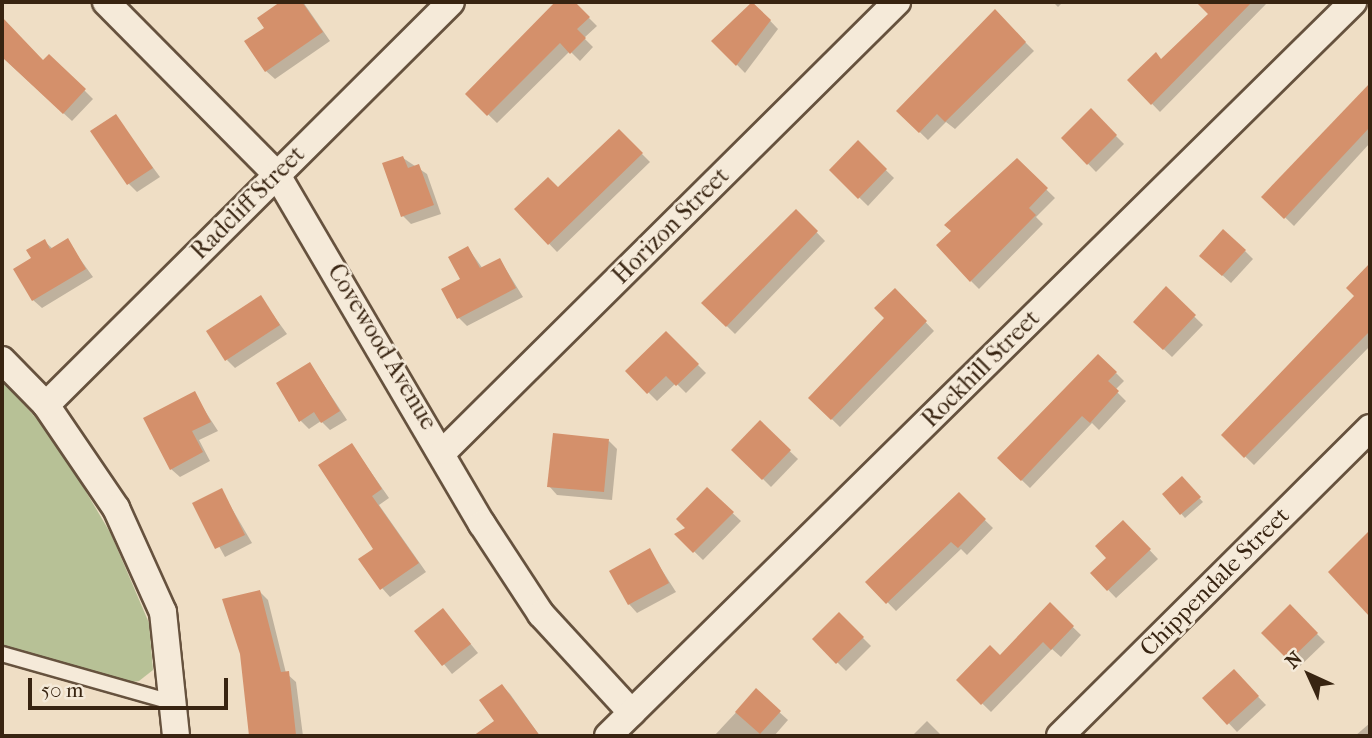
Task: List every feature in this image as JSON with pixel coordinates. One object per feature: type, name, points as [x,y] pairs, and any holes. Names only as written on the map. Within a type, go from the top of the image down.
[{"type":"street","name":"Covewood Avenue","points":[[106,2],[277,175],[444,451],[482,524],[541,614],[632,713]]},
{"type":"street","name":"Radcliff Street","points":[[46,405],[451,2]]},
{"type":"street","name":"Horizon Street","points":[[444,451],[897,2]]},
{"type":"street","name":"Rockhill Street","points":[[608,736],[1353,2]]},
{"type":"street","points":[[2,360],[46,405],[116,508],[163,612],[175,704],[176,736]]},
{"type":"street","name":"Chippendale Street","points":[[1059,736],[1370,428]]},
{"type":"lane","points":[[2,654],[175,704]]},
{"type":"green space","points":[[2,381],[53,436],[111,534],[149,623],[153,670],[139,681],[102,687],[2,657]]},
{"type":"building","points":[[280,2],[302,2],[323,32],[265,72],[244,41],[264,28],[257,18]]},
{"type":"building","points":[[555,2],[575,2],[590,17],[577,29],[586,38],[570,54],[560,43],[487,116],[465,94]]},
{"type":"building","points":[[752,2],[771,20],[736,66],[711,41]]},
{"type":"building","points":[[1196,2],[1252,2],[1151,105],[1127,80],[1156,52],[1161,59],[1208,14]]},
{"type":"building","points":[[995,9],[1026,42],[945,122],[937,114],[919,133],[896,111]]},
{"type":"building","points":[[2,17],[43,60],[49,54],[86,89],[63,114],[2,57]]},
{"type":"building","points":[[1370,83],[1370,127],[1284,219],[1261,197]]},
{"type":"building","points":[[1091,108],[1117,135],[1087,165],[1061,138]]},
{"type":"building","points":[[116,114],[153,168],[127,185],[90,131]]},
{"type":"building","points":[[619,129],[643,153],[548,245],[514,209],[548,177],[558,187]]},
{"type":"building","points":[[858,140],[887,169],[858,199],[829,170]]},
{"type":"building","points":[[403,156],[408,168],[419,164],[434,205],[401,217],[382,163]]},
{"type":"building","points":[[1017,158],[1048,188],[1029,208],[1036,215],[970,282],[936,245],[951,231],[944,225]]},
{"type":"building","points":[[796,209],[818,231],[726,327],[701,303]]},
{"type":"building","points":[[1223,229],[1246,250],[1222,276],[1199,256]]},
{"type":"building","points":[[68,238],[86,269],[32,301],[13,269],[31,258],[26,250],[45,239],[50,249]]},
{"type":"building","points":[[468,246],[480,268],[500,258],[516,288],[457,319],[441,289],[460,279],[448,257]]},
{"type":"building","points":[[1370,263],[1370,331],[1244,458],[1221,435],[1354,296],[1346,288]]},
{"type":"building","points":[[1166,286],[1196,315],[1163,350],[1133,322]]},
{"type":"building","points":[[895,288],[927,321],[831,420],[808,398],[884,318],[874,308]]},
{"type":"building","points":[[261,295],[280,325],[225,361],[206,331]]},
{"type":"building","points":[[666,331],[699,364],[676,386],[666,376],[647,394],[625,371]]},
{"type":"building","points":[[1098,354],[1117,372],[1108,381],[1119,391],[1090,423],[1082,416],[1021,481],[997,458]]},
{"type":"building","points":[[310,362],[340,411],[321,423],[314,412],[299,422],[276,383]]},
{"type":"building","points":[[195,391],[211,422],[192,431],[203,452],[170,470],[143,418]]},
{"type":"building","points":[[760,420],[791,450],[762,480],[731,450]]},
{"type":"building","points":[[553,433],[609,439],[604,492],[547,487]]},
{"type":"building","points":[[352,443],[382,489],[372,496],[419,563],[380,590],[358,559],[373,549],[318,465]]},
{"type":"building","points":[[1182,476],[1201,497],[1180,515],[1162,494]]},
{"type":"building","points":[[707,487],[734,512],[693,553],[674,534],[685,528],[676,519]]},
{"type":"building","points":[[222,488],[245,535],[215,549],[192,503]]},
{"type":"building","points":[[959,492],[986,519],[958,548],[951,542],[886,604],[865,582]]},
{"type":"building","points":[[1123,520],[1151,549],[1107,591],[1090,573],[1106,558],[1095,546]]},
{"type":"building","points":[[1370,530],[1370,617],[1328,572]]},
{"type":"building","points":[[650,548],[669,583],[628,605],[609,571]]},
{"type":"building","points":[[260,590],[281,672],[289,671],[296,735],[249,736],[240,654],[222,599]]},
{"type":"building","points":[[1050,602],[1074,626],[1051,650],[1043,642],[981,705],[956,680],[990,645],[1000,655]]},
{"type":"building","points":[[1290,604],[1318,633],[1289,661],[1261,633]]},
{"type":"building","points":[[443,608],[471,644],[442,666],[414,631]]},
{"type":"building","points":[[839,612],[864,637],[836,664],[812,639]]},
{"type":"building","points":[[1234,669],[1259,696],[1227,725],[1202,698]]},
{"type":"building","points":[[502,684],[540,736],[473,736],[494,721],[479,700]]},
{"type":"building","points":[[756,688],[781,711],[760,734],[735,712]]}]
